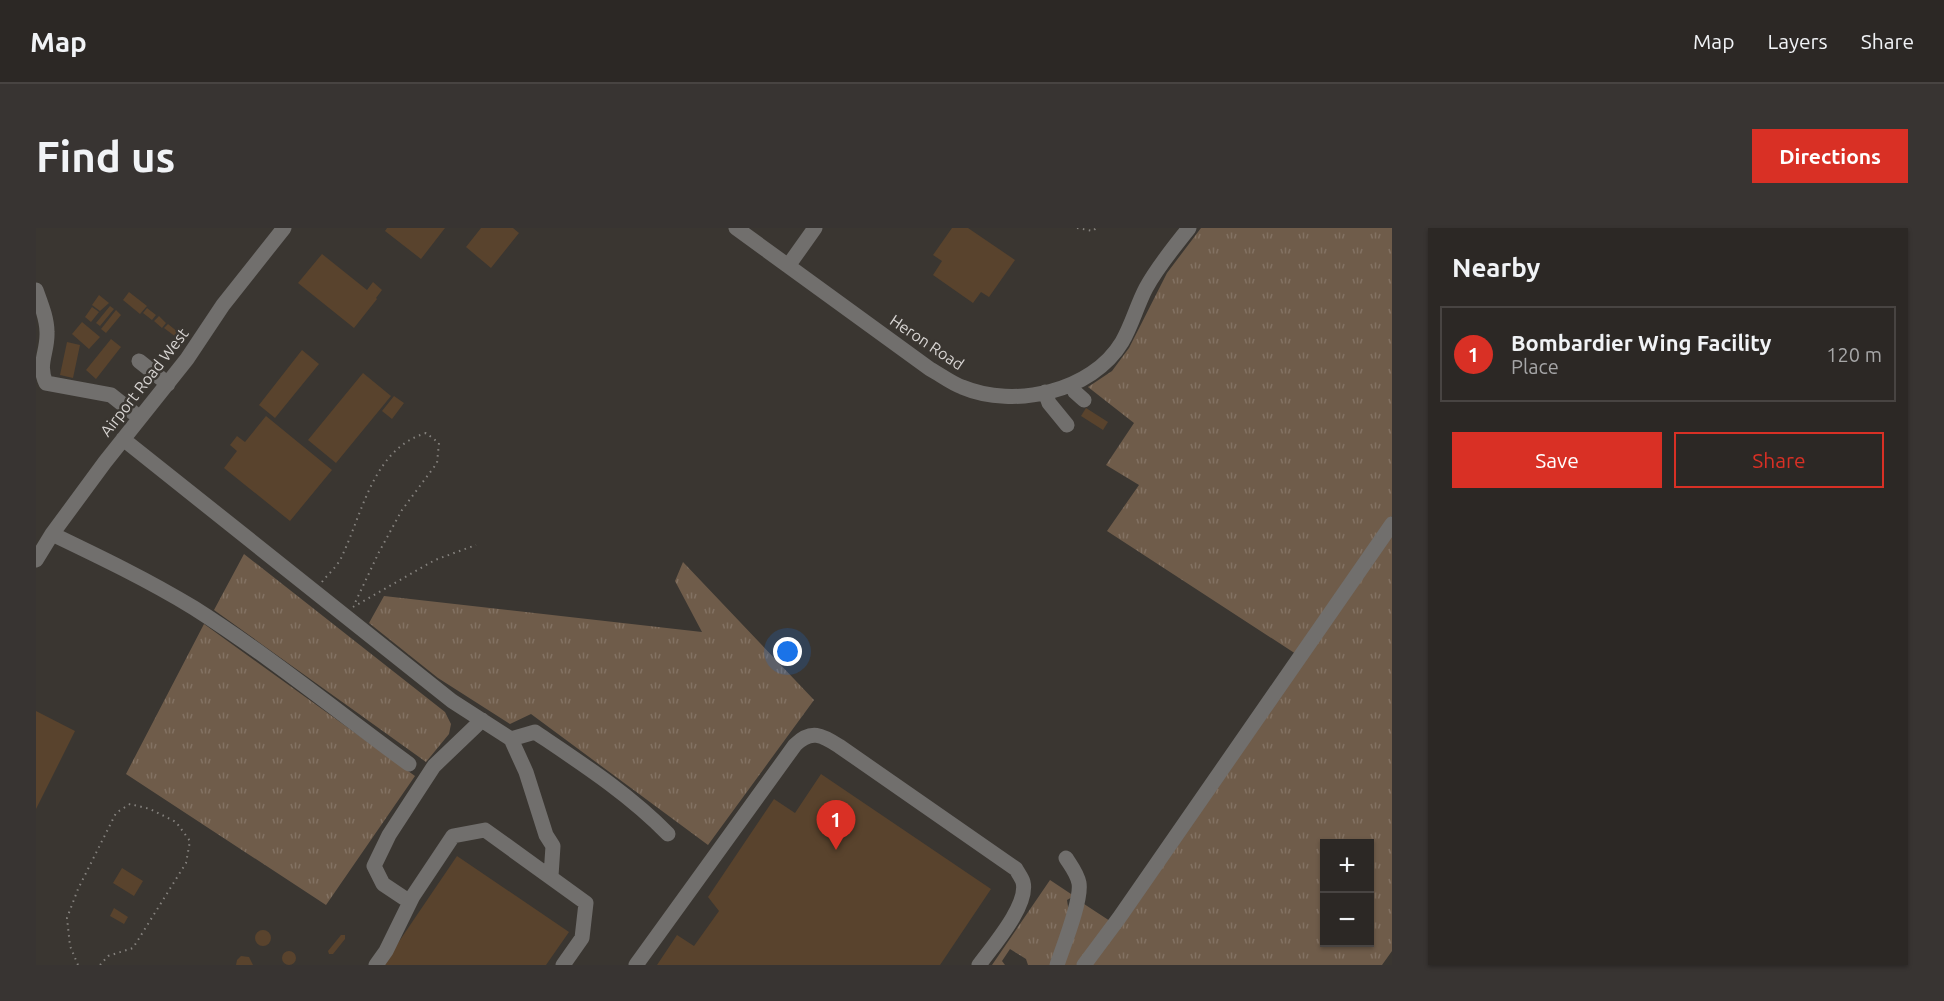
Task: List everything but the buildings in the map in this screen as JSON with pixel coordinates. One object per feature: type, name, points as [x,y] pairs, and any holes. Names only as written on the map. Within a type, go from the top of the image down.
[{"type":"street","name":"Airport Road West","points":[[36,560],[52,534],[123,439],[187,359],[223,304],[284,228]]},
{"type":"street","name":"Heron Road","points":[[736,228],[930,369],[961,387],[993,395],[1034,395],[1072,385],[1105,363],[1121,343],[1146,289],[1161,264],[1189,228]]},
{"type":"street","points":[[788,266],[815,228]]},
{"type":"street","points":[[36,290],[48,333],[41,372],[46,383],[111,395],[140,418]]},
{"type":"street","points":[[139,361],[168,384]]},
{"type":"street","points":[[1072,385],[1075,392],[1084,400]]},
{"type":"street","points":[[1045,392],[1049,403],[1067,425]]},
{"type":"street","points":[[123,439],[452,701],[511,739],[526,772],[546,835],[552,846],[551,876]]},
{"type":"street","points":[[1084,965],[1392,524]]},
{"type":"street","points":[[52,534],[136,575],[195,609],[409,764]]},
{"type":"street","points":[[410,902],[383,884],[374,866],[389,835],[434,766],[482,720]]},
{"type":"street","points":[[511,739],[536,732],[605,780],[653,818],[668,834]]},
{"type":"street","points":[[636,965],[795,744],[803,737],[814,735],[826,737],[1016,870],[1024,882],[1022,896],[1016,911],[979,965]]},
{"type":"street","points":[[376,965],[386,951],[410,902],[453,836],[485,830],[586,903],[582,938],[562,965]]},
{"type":"street","points":[[1057,965],[1078,899],[1080,885],[1075,870],[1066,858]]},
{"type":"path","points":[[1077,228],[1093,231],[1096,228]]},
{"type":"path","points":[[314,591],[341,559],[368,492],[388,459],[411,438],[426,433],[439,443],[437,463],[402,510],[353,607],[435,560],[476,545]]},
{"type":"path","points":[[78,965],[70,946],[67,918],[78,889],[116,813],[130,804],[150,809],[176,822],[190,841],[186,863],[133,948],[108,956],[100,965]]},
{"type":"green space","points":[[1201,228],[1392,228],[1392,516],[1296,654],[1107,531],[1139,485],[1106,465],[1134,423],[1088,387],[1112,371],[1129,348],[1167,273]]},
{"type":"green space","points":[[1392,531],[1392,951],[1382,965],[1087,965]]},
{"type":"green space","points":[[244,554],[445,712],[451,724],[449,734],[426,762],[214,610]]},
{"type":"green space","points":[[683,562],[814,700],[708,845],[531,714],[510,724],[438,678],[369,623],[384,596],[702,632],[675,581]]},
{"type":"green space","points":[[204,624],[415,776],[326,905],[126,774]]},
{"type":"green space","points":[[1050,880],[1074,896],[1067,900],[1069,913],[1054,965],[1028,965],[1026,959],[1010,949],[1002,961],[1005,965],[992,965]]},
{"type":"green space","points":[[1081,902],[1110,921],[1079,965],[1064,965]]},
{"type":"place","name":"Bombardier Wing Facility","points":[[836,850]]}]
